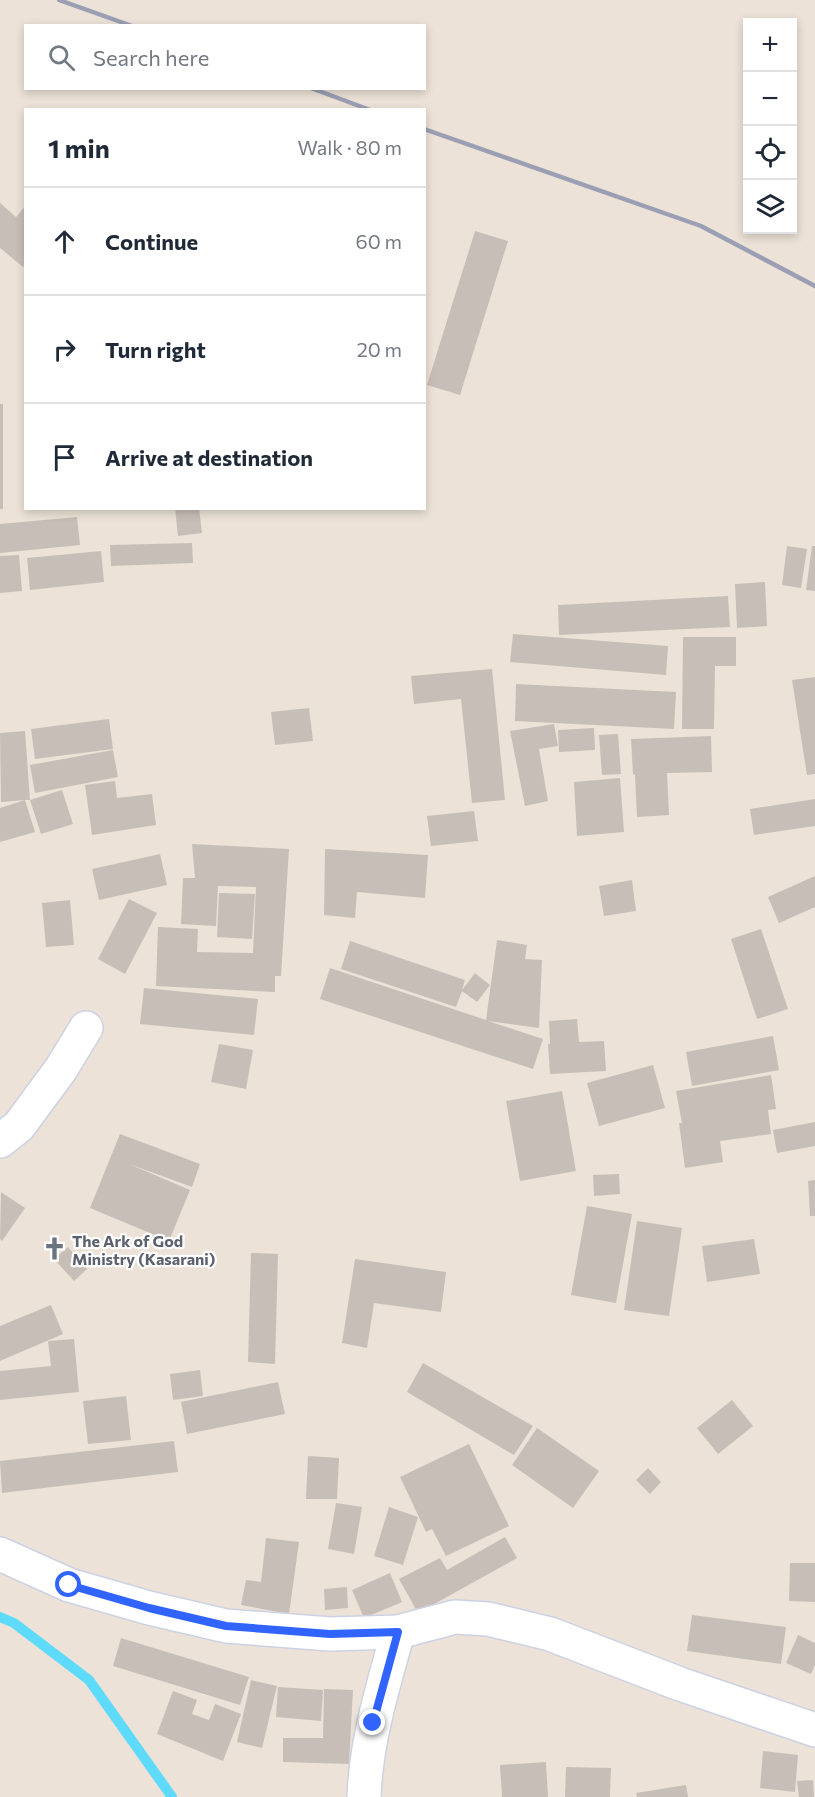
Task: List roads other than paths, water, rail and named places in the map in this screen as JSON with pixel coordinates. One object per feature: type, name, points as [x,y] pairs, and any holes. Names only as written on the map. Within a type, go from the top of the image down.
[{"type":"street","points":[[0,1142],[19,1126],[61,1069],[86,1028]]},
{"type":"street","points":[[0,1554],[69,1585],[149,1608],[226,1626],[330,1634],[398,1632],[455,1617],[488,1619],[550,1634],[680,1684],[815,1730]]},
{"type":"street","points":[[364,1797],[364,1773],[373,1723],[398,1632]]},
{"type":"waterway","points":[[0,1617],[14,1623],[89,1680],[172,1797]]},
{"type":"railway","points":[[59,0],[126,24]]},
{"type":"railway","points":[[316,90],[365,108]]},
{"type":"railway","points":[[426,130],[701,226],[815,286]]},
{"type":"place","name":"The Ark of God Ministry (Kasarani)","points":[[54,1249]]}]
